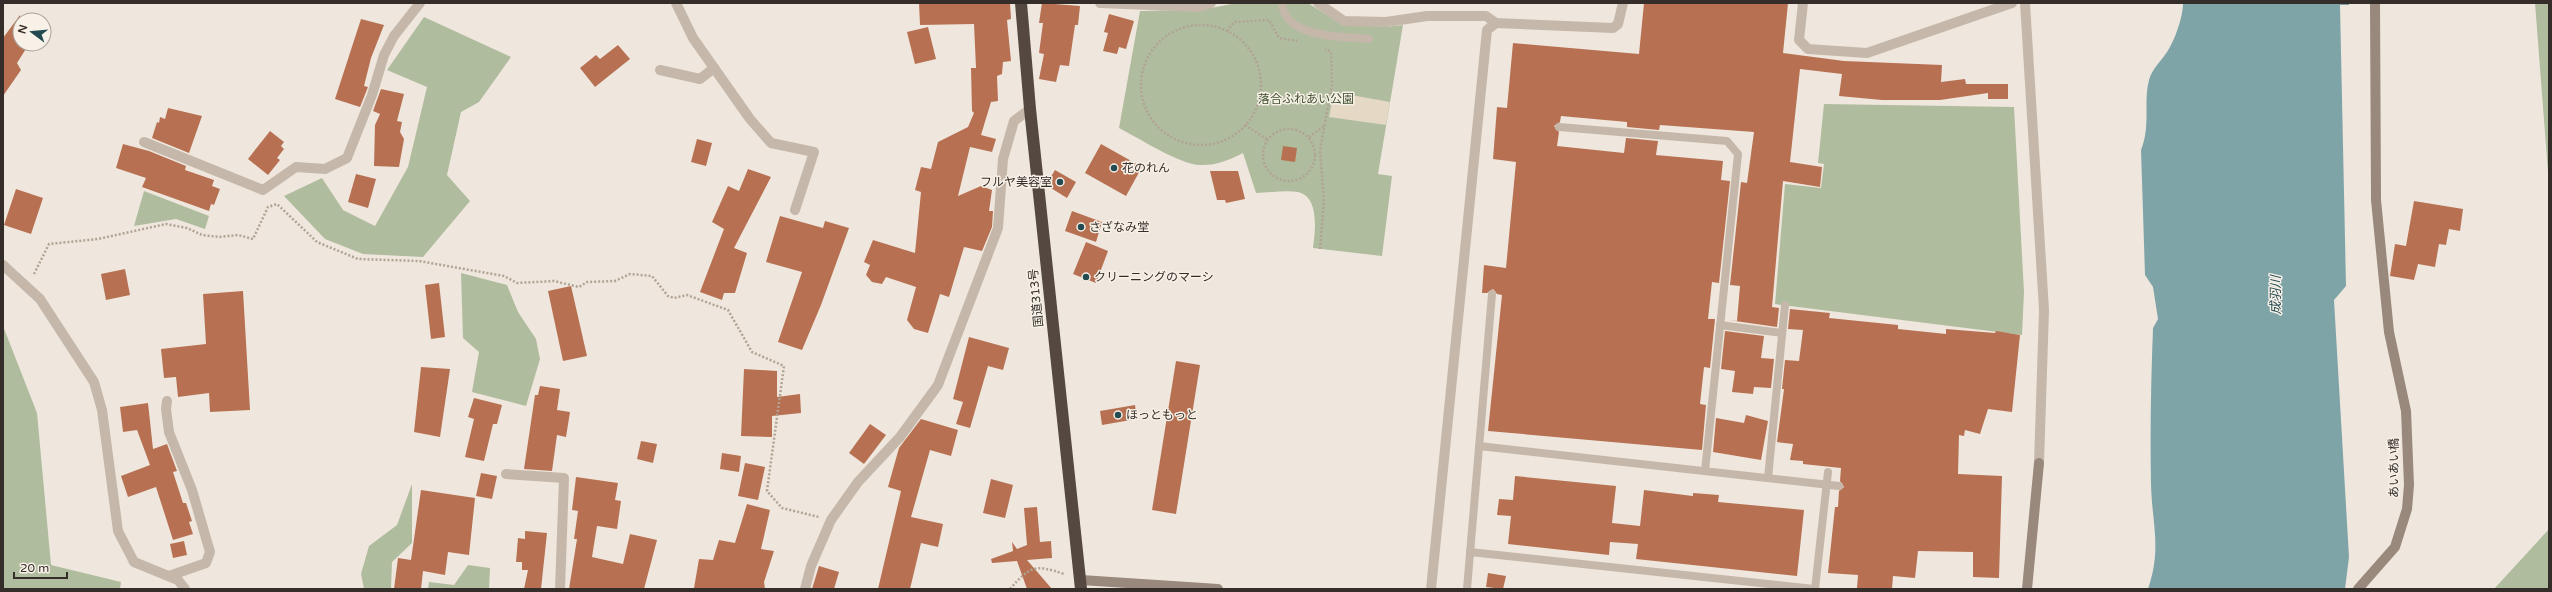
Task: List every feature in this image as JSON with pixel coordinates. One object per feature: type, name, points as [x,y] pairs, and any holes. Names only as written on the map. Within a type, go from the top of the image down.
[{"type":"highway","name":"国道313号","points":[[1021,3],[1030,109],[1081,584]]},
{"type":"street","points":[[144,142],[263,190],[296,167],[325,169],[347,158],[372,95],[384,55],[394,36],[420,3]]},
{"type":"street","points":[[676,3],[693,38],[750,119],[771,143],[814,152],[795,210]]},
{"type":"street","points":[[1100,3],[1199,7],[1211,3]]},
{"type":"street","points":[[1318,3],[1344,21],[1386,22],[1427,16],[1486,16],[1496,22],[1613,28],[1618,24],[1623,3]]},
{"type":"street","points":[[1803,3],[1799,40],[1808,49],[1868,53],[2012,3]]},
{"type":"street","points":[[2026,3],[2044,310],[2039,462],[2027,589]]},
{"type":"street","name":"あいあい橋","points":[[2358,589],[2395,548],[2407,509],[2410,485],[2406,411],[2389,332],[2376,200],[2375,3]]},
{"type":"street","points":[[1431,589],[1487,30],[1496,22]]},
{"type":"street","points":[[660,70],[700,79],[714,68]]},
{"type":"street","points":[[805,589],[811,566],[831,520],[858,482],[900,437],[938,384],[998,228],[1003,159],[1014,121],[1030,109]]},
{"type":"street","points":[[3,265],[40,299],[94,382],[102,410],[118,531],[134,562],[178,580],[185,589]]},
{"type":"street","points":[[167,401],[166,409],[169,432],[192,490],[210,552],[206,563],[169,576]]},
{"type":"street","points":[[506,474],[564,478],[560,589]]},
{"type":"street","points":[[1081,584],[1218,589]]},
{"type":"lane","points":[[1282,3],[1282,11],[1294,24],[1310,33],[1369,39]]},
{"type":"lane","points":[[1559,127],[1727,141],[1738,154],[1705,471]]},
{"type":"lane","points":[[1467,589],[1492,294]]},
{"type":"lane","points":[[1768,478],[1785,305]]},
{"type":"lane","points":[[1720,325],[1782,333]]},
{"type":"lane","points":[[1479,446],[1839,486]]},
{"type":"lane","points":[[1470,552],[1814,589],[1828,472]]},
{"type":"path","points":[[1227,31],[1234,22],[1268,20],[1279,38],[1299,42]]},
{"type":"path","points":[[1196,25],[1215,26],[1227,31],[1247,46],[1257,62],[1261,81],[1259,101],[1250,120],[1245,125],[1236,134],[1217,143],[1197,146],[1177,141],[1156,124],[1148,113],[1142,94],[1142,73],[1149,55],[1161,40],[1177,30],[1196,25]]},
{"type":"path","points":[[1318,46],[1331,52],[1332,85],[1330,105],[1324,126],[1320,150],[1324,201],[1320,249]]},
{"type":"path","points":[[1245,125],[1268,140]]},
{"type":"path","points":[[1309,137],[1324,126]]},
{"type":"path","points":[[1284,129],[1302,131],[1309,137],[1316,154],[1314,163],[1305,176],[1289,181],[1273,176],[1268,170],[1263,154],[1268,140],[1276,132],[1284,129]]},
{"type":"path","points":[[29,289],[38,264],[49,244],[98,239],[166,224],[187,228],[202,235],[219,237],[238,235],[253,239],[268,207],[277,204],[317,242],[358,259],[419,261],[504,276],[517,283],[554,281],[579,287],[587,282],[615,281],[630,274],[652,276],[668,296],[674,298],[687,295],[728,310],[752,352],[784,366],[767,491],[782,508],[831,520]]},
{"type":"path","points":[[1010,589],[1024,574],[1034,568],[1052,570],[1081,584]]},
{"type":"green space","name":"落合ふれあい公園","points":[[1237,3],[1308,3],[1340,23],[1386,27],[1403,25],[1378,174],[1392,176],[1382,256],[1313,248],[1315,225],[1313,208],[1310,201],[1305,195],[1293,191],[1256,193],[1243,153],[1216,163],[1199,165],[1181,160],[1158,150],[1119,128],[1140,11],[1200,10]]},
{"type":"green space","points":[[2535,3],[2549,3],[2549,181],[2548,172]]},
{"type":"green space","points":[[424,17],[511,57],[479,102],[461,112],[447,175],[470,201],[423,257],[363,254],[325,239],[284,196],[322,178],[343,210],[375,226],[408,167],[427,87],[387,70]]},
{"type":"green space","points":[[1824,104],[2014,107],[2024,292],[2022,335],[1775,304],[1785,184],[1821,188],[1824,164],[1818,163]]},
{"type":"green space","points":[[144,191],[209,216],[205,229],[176,219],[134,226]]},
{"type":"green space","points":[[461,273],[507,285],[518,312],[536,339],[540,359],[526,406],[472,392],[479,352],[463,338]]},
{"type":"green space","points":[[3,326],[37,413],[51,565],[121,582],[120,589],[3,589]]},
{"type":"green space","points":[[412,484],[412,543],[392,562],[391,589],[364,589],[361,574],[369,546],[397,525]]},
{"type":"green space","points":[[2549,529],[2549,589],[2494,589]]},
{"type":"green space","points":[[468,565],[490,568],[489,589],[428,589],[429,582],[454,585]]},
{"type":"shaded area","points":[[1334,92],[1390,102],[1386,125],[1329,117]]},
{"type":"water","name":"成羽川","points":[[2183,3],[2349,3],[2349,5],[2340,5],[2346,286],[2334,300],[2349,557],[2345,589],[2148,589],[2155,561],[2155,536],[2151,484],[2151,406],[2153,328],[2158,319],[2153,287],[2145,275],[2141,150],[2146,131],[2147,89],[2150,76],[2173,41],[2180,21]]},
{"type":"building","points":[[919,3],[1010,3],[1011,19],[1007,20],[1011,61],[1003,62],[1002,74],[997,76],[998,101],[991,102],[981,135],[996,139],[992,152],[970,147],[958,196],[981,186],[992,190],[989,211],[993,211],[992,227],[982,251],[964,247],[949,297],[940,294],[928,333],[914,329],[907,320],[916,287],[886,277],[882,284],[872,282],[866,275],[870,265],[864,262],[873,240],[915,253],[921,192],[915,190],[921,167],[931,169],[938,142],[968,127],[974,113],[972,111],[971,68],[976,68],[974,24],[920,25]]},
{"type":"building","points":[[1042,3],[1080,6],[1078,25],[1075,25],[1069,66],[1060,65],[1056,82],[1039,79],[1044,54],[1039,53],[1043,23],[1039,23]]},
{"type":"building","points":[[1644,3],[1788,3],[1783,53],[1844,61],[1942,65],[1941,82],[1965,79],[1966,84],[2008,84],[2008,99],[1988,99],[1988,93],[1940,100],[1882,100],[1839,96],[1842,74],[1800,69],[1790,162],[1822,167],[1820,187],[1783,181],[1772,307],[1779,308],[1777,327],[1728,320],[1737,321],[1740,286],[1730,285],[1741,182],[1747,183],[1754,132],[1660,125],[1659,130],[1627,127],[1627,122],[1561,116],[1560,122],[1554,126],[1559,132],[1557,146],[1624,153],[1626,138],[1658,141],[1656,155],[1723,161],[1721,180],[1730,181],[1719,283],[1712,282],[1708,319],[1715,319],[1710,368],[1704,367],[1700,404],[1706,405],[1702,450],[1488,431],[1502,295],[1497,294],[1493,289],[1487,293],[1482,293],[1484,265],[1506,268],[1516,162],[1493,159],[1497,107],[1507,108],[1513,43],[1639,54]]},
{"type":"building","points":[[1109,14],[1134,21],[1126,49],[1119,47],[1117,54],[1103,51],[1108,33],[1104,32]]},
{"type":"building","points":[[361,19],[384,25],[371,58],[364,86],[368,87],[360,107],[335,99]]},
{"type":"building","points":[[12,26],[12,52],[24,52],[17,63],[21,70],[3,96],[3,38]]},
{"type":"building","points":[[928,27],[936,59],[915,64],[907,32]]},
{"type":"building","points":[[618,45],[630,59],[595,87],[580,68],[596,55],[600,59]]},
{"type":"building","points":[[381,89],[404,94],[397,121],[402,122],[400,132],[404,139],[399,167],[374,166],[375,125],[380,114],[373,111]]},
{"type":"building","points":[[168,108],[202,116],[189,153],[152,138],[157,122],[159,123],[160,117],[165,119]]},
{"type":"building","points":[[270,131],[284,142],[281,146],[284,149],[277,158],[280,160],[268,175],[248,159]]},
{"type":"building","points":[[697,139],[712,143],[706,166],[691,162]]},
{"type":"building","points":[[123,144],[149,151],[186,166],[185,170],[214,180],[212,186],[220,189],[214,205],[211,204],[209,211],[142,187],[146,178],[116,168]]},
{"type":"building","points":[[1101,144],[1142,167],[1126,196],[1085,173]]},
{"type":"building","points":[[1283,146],[1297,148],[1295,162],[1281,160]]},
{"type":"building","points":[[748,169],[771,177],[734,248],[747,253],[735,293],[724,293],[722,300],[700,292],[724,229],[712,222],[728,186],[739,191]]},
{"type":"building","points":[[1055,170],[1076,182],[1067,198],[1046,185]]},
{"type":"building","points":[[1210,171],[1238,171],[1245,199],[1226,203],[1225,200],[1217,200]]},
{"type":"building","points":[[356,174],[376,179],[368,208],[348,202]]},
{"type":"building","points":[[16,189],[43,198],[31,234],[4,225]]},
{"type":"building","points":[[2414,201],[2463,209],[2460,231],[2449,229],[2446,245],[2439,244],[2435,267],[2418,264],[2414,280],[2390,276],[2395,244],[2406,246]]},
{"type":"building","points":[[1072,211],[1102,222],[1096,242],[1065,231]]},
{"type":"building","points":[[780,216],[823,228],[825,221],[849,228],[821,305],[802,350],[778,342],[802,272],[766,262]]},
{"type":"building","points":[[1086,242],[1108,251],[1096,283],[1073,274]]},
{"type":"building","points":[[125,269],[130,295],[106,300],[101,274]]},
{"type":"building","points":[[439,283],[445,337],[431,339],[425,285]]},
{"type":"building","points":[[571,286],[587,356],[563,361],[548,291]]},
{"type":"building","points":[[243,291],[250,410],[210,412],[209,393],[178,397],[176,377],[164,378],[161,349],[206,344],[203,294]]},
{"type":"building","points":[[1790,309],[1830,313],[1829,318],[1898,325],[1898,329],[1946,334],[1946,329],[1995,333],[1996,331],[2020,335],[2012,412],[1988,409],[1980,434],[1965,430],[1964,436],[1959,435],[1958,474],[2002,476],[1999,578],[1973,577],[1973,552],[1918,551],[1915,578],[1893,576],[1892,589],[1857,588],[1858,575],[1828,573],[1835,507],[1838,507],[1839,491],[1844,487],[1840,481],[1841,468],[1803,464],[1803,461],[1790,460],[1793,444],[1777,442],[1784,389],[1782,389],[1785,360],[1799,361],[1803,330],[1788,329]]},
{"type":"building","points":[[1725,331],[1764,336],[1761,358],[1774,359],[1771,388],[1754,387],[1753,394],[1732,392],[1735,371],[1721,369]]},
{"type":"building","points":[[969,337],[1009,348],[1003,370],[988,366],[970,428],[956,424],[963,402],[953,399]]},
{"type":"building","points":[[1176,361],[1200,365],[1176,514],[1152,510]]},
{"type":"building","points":[[421,367],[450,369],[440,437],[414,432]]},
{"type":"building","points":[[744,369],[777,371],[777,397],[800,394],[801,413],[772,416],[772,437],[741,436]]},
{"type":"building","points":[[540,386],[560,389],[557,410],[570,412],[566,437],[557,435],[552,471],[524,469],[535,395],[538,395]]},
{"type":"building","points":[[474,398],[502,405],[497,424],[493,424],[484,461],[465,457],[474,419],[468,417]]},
{"type":"building","points":[[148,403],[153,449],[167,444],[177,471],[173,472],[183,503],[186,503],[192,521],[189,522],[193,534],[173,540],[156,487],[128,497],[121,476],[150,465],[137,430],[123,432],[120,407]]},
{"type":"building","name":"ほっともっと","points":[[1135,405],[1137,419],[1102,425],[1100,411]]},
{"type":"building","points":[[1746,415],[1768,421],[1761,460],[1713,452],[1716,418],[1744,423]]},
{"type":"building","points":[[921,419],[958,430],[951,456],[930,450],[911,517],[943,524],[938,547],[921,543],[910,589],[878,589],[901,491],[888,487],[899,448]]},
{"type":"building","points":[[870,424],[886,435],[864,464],[849,453]]},
{"type":"building","points":[[641,441],[657,444],[653,463],[637,459]]},
{"type":"building","points":[[722,453],[741,456],[739,472],[720,469]]},
{"type":"building","points":[[745,463],[765,467],[758,500],[738,496]]},
{"type":"building","points":[[481,473],[497,476],[492,499],[476,496]]},
{"type":"building","points":[[1515,476],[1616,486],[1612,523],[1640,526],[1644,490],[1693,496],[1693,493],[1719,495],[1718,502],[1804,510],[1797,576],[1636,559],[1638,544],[1610,542],[1609,555],[1508,544],[1511,516],[1497,515],[1499,499],[1513,500]]},
{"type":"building","points":[[576,477],[618,483],[615,500],[621,501],[617,529],[597,526],[592,557],[623,564],[630,534],[657,540],[644,589],[569,589],[577,539],[574,539],[578,511],[572,510]]},
{"type":"building","points":[[991,479],[1013,485],[1005,518],[983,513]]},
{"type":"building","points":[[421,490],[475,498],[469,555],[448,552],[445,575],[423,571],[421,589],[394,589],[398,558],[411,560]]},
{"type":"building","points":[[747,504],[770,510],[761,549],[774,551],[764,582],[765,589],[694,588],[699,559],[713,560],[719,540],[735,543]]},
{"type":"building","points":[[1037,507],[1040,542],[1051,541],[1052,558],[1027,560],[1052,589],[1027,589],[1017,561],[992,563],[991,559],[1013,551],[1012,542],[1017,549],[1027,545],[1024,508]]},
{"type":"building","points":[[525,531],[547,533],[541,589],[524,589],[528,570],[522,570],[522,562],[516,562],[518,538],[525,539]]},
{"type":"building","points":[[184,541],[187,555],[173,558],[170,544]]},
{"type":"building","points":[[819,566],[839,572],[834,589],[812,589]]},
{"type":"building","points":[[1488,573],[1506,576],[1503,589],[1486,587]]},
{"type":"place","name":"花のれん","points":[[1114,168]]},
{"type":"place","name":"フルヤ美容室","points":[[1060,182]]},
{"type":"place","name":"さざなみ堂","points":[[1081,227]]},
{"type":"place","name":"クリーニングのマーシ","points":[[1086,277]]},
{"type":"place","name":"ほっともっと","points":[[1118,415]]}]
